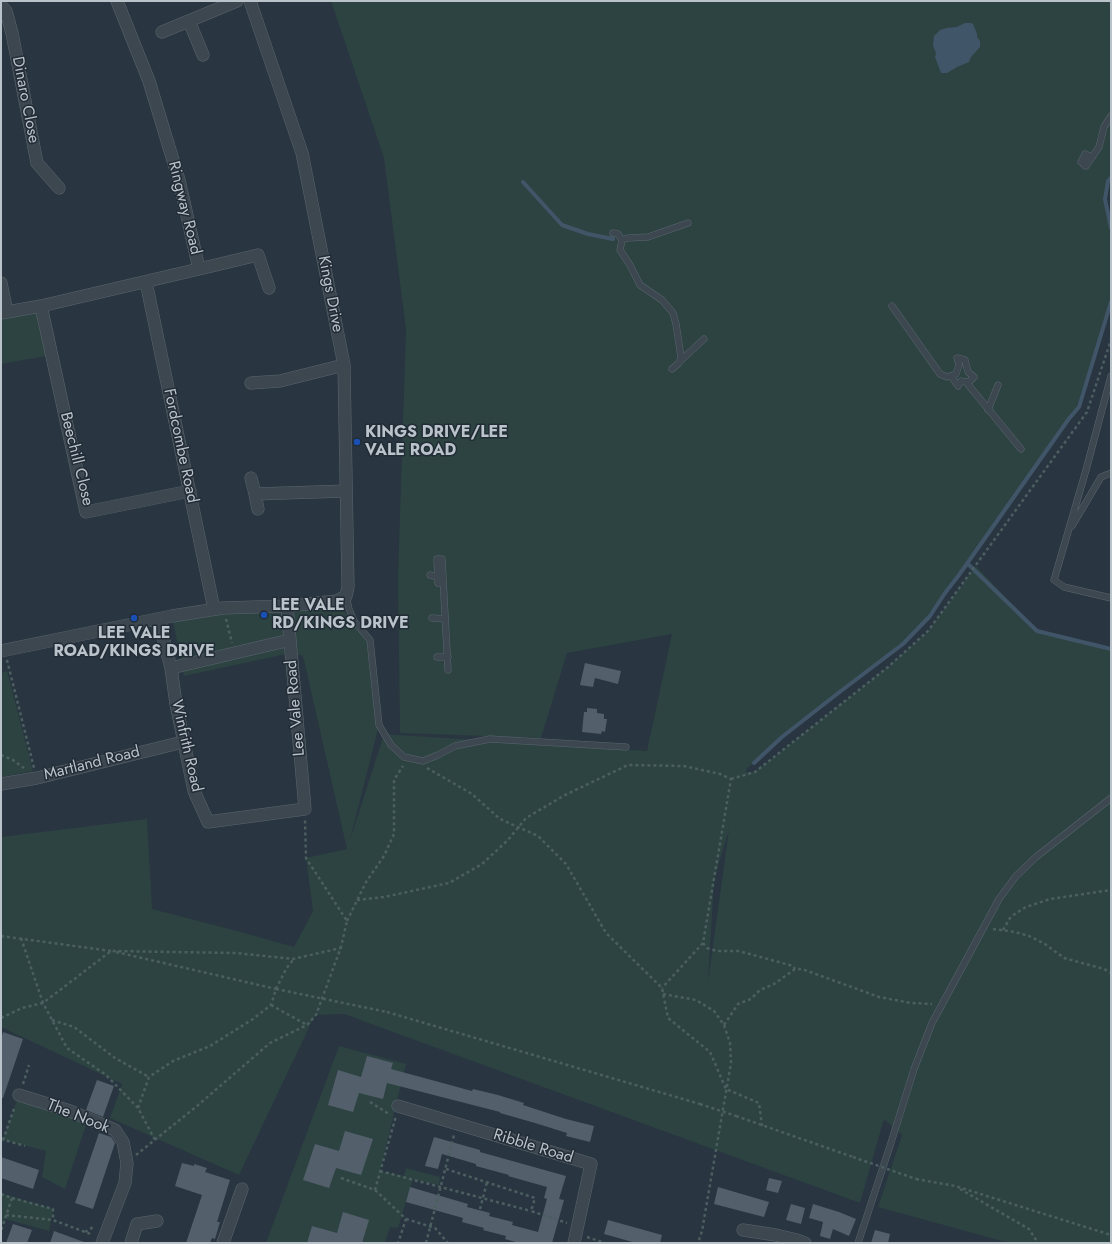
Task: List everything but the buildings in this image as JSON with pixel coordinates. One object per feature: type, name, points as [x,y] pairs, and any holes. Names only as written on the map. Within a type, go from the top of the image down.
[{"type":"street","name":"Ringway Road","points":[[4,313],[199,269],[179,180],[152,89],[117,1]]},
{"type":"street","points":[[162,32],[237,1]]},
{"type":"street","name":"Kings Drive","points":[[250,1],[302,153],[344,365],[348,587],[346,596]]},
{"type":"street","name":"Dinaro Close","points":[[1,6],[6,11],[12,34],[37,163],[59,188]]},
{"type":"street","points":[[189,21],[203,54]]},
{"type":"street","points":[[199,269],[258,255],[269,288]]},
{"type":"street","name":"Fordcombe Road","points":[[146,282],[190,491],[218,608]]},
{"type":"street","points":[[1,283],[4,313]]},
{"type":"street","name":"Beechill Close","points":[[40,306],[86,512],[190,491]]},
{"type":"street","points":[[251,383],[280,381],[344,365]]},
{"type":"street","points":[[251,478],[258,509]]},
{"type":"street","points":[[255,494],[346,491]]},
{"type":"street","points":[[3,651],[218,608],[287,606],[337,601],[346,596]]},
{"type":"street","name":"Lee Vale Road","points":[[287,606],[305,809]]},
{"type":"street","name":"Winfrith Road","points":[[161,619],[163,637],[171,668],[183,742],[194,790],[208,822],[305,809]]},
{"type":"street","points":[[171,668],[290,640]]},
{"type":"street","name":"Martland Road","points":[[1,784],[37,778],[183,742]]},
{"type":"street","name":"The Nook","points":[[19,1095],[70,1111],[115,1130],[123,1142],[127,1163],[125,1184],[102,1241]]},
{"type":"street","name":"Ribble Road","points":[[398,1106],[591,1164],[576,1234]]},
{"type":"street","points":[[223,1243],[242,1189]]},
{"type":"street","points":[[131,1243],[137,1224],[157,1221]]},
{"type":"street","points":[[743,1230],[776,1235],[805,1243]]},
{"type":"lane","points":[[1081,162],[1085,154],[1089,156],[1084,165],[1086,166],[1099,148],[1104,127],[1111,116]]},
{"type":"lane","points":[[622,240],[628,238],[648,238],[688,223]]},
{"type":"lane","points":[[613,233],[618,234],[622,240],[620,250],[630,264],[640,285],[662,300],[673,313],[681,357],[679,363]]},
{"type":"lane","points":[[892,306],[940,374],[947,377],[956,374],[959,365],[957,358],[964,360],[968,372],[974,377],[970,381],[961,382],[958,386],[951,376]]},
{"type":"lane","points":[[672,369],[704,339]]},
{"type":"lane","points":[[1111,376],[1054,580],[1064,587],[1111,598]]},
{"type":"lane","points":[[966,382],[1021,449]]},
{"type":"lane","points":[[988,410],[998,385]]},
{"type":"lane","points":[[1067,534],[1101,477],[1111,472]]},
{"type":"lane","points":[[443,583],[438,583],[437,558],[442,559],[448,670]]},
{"type":"lane","points":[[430,575],[438,577]]},
{"type":"lane","points":[[346,596],[349,609],[354,620],[370,640],[379,725],[391,745],[404,757],[423,761],[455,746],[490,739],[626,747]]},
{"type":"lane","points":[[432,618],[445,619]]},
{"type":"lane","points":[[437,657],[448,657]]},
{"type":"lane","points":[[858,1243],[914,1069],[932,1023],[999,899],[1016,876],[1036,857],[1111,798]]},
{"type":"path","points":[[357,900],[384,897],[449,883],[482,864],[508,840],[526,818],[565,795],[628,765],[684,766],[720,774],[731,779],[755,772],[888,667],[928,631],[1087,412],[1111,340]]},
{"type":"path","points":[[218,608],[235,653]]},
{"type":"path","points":[[3,651],[37,778]]},
{"type":"path","points":[[1,755],[13,760],[37,778]]},
{"type":"path","points":[[127,1163],[270,1043],[307,1025],[316,1015],[342,948],[347,921],[366,882],[384,856],[394,834],[394,780],[408,758],[472,794],[500,819],[538,836],[566,864],[606,932],[662,988],[668,1018],[710,1052],[726,1089],[759,1103],[762,1126]]},
{"type":"path","points":[[662,988],[703,943],[731,779]]},
{"type":"path","points":[[305,809],[306,858],[347,921]]},
{"type":"path","points":[[1003,930],[1010,918],[1026,907],[1050,899],[1111,890]]},
{"type":"path","points":[[983,929],[1003,930],[1029,936],[1045,944],[1064,958],[1104,969],[1111,973]]},
{"type":"path","points":[[1,936],[111,951],[276,989],[387,1012],[700,1104],[916,1179],[955,1186],[1111,1235]]},
{"type":"path","points":[[21,938],[43,1003],[67,1048],[106,1075],[138,1108],[154,1140]]},
{"type":"path","points":[[703,943],[707,948],[717,951],[746,953],[793,966],[796,969]]},
{"type":"path","points":[[1,1018],[22,1008],[43,1003],[111,951],[236,953],[293,959],[342,948]]},
{"type":"path","points":[[138,1108],[149,1077],[173,1061],[210,1046],[253,1019],[271,1005],[276,989],[293,959]]},
{"type":"path","points":[[724,1025],[738,1004],[751,999],[760,990],[774,984],[796,969],[802,969],[880,997],[911,1003],[942,1005]]},
{"type":"path","points":[[663,994],[696,1000],[714,1011],[724,1025],[730,1043],[731,1063],[702,1231],[698,1243]]},
{"type":"path","points":[[271,1005],[307,1025]]},
{"type":"path","points":[[52,1020],[74,1027],[116,1058],[149,1077]]},
{"type":"path","points":[[370,1102],[395,1120]]},
{"type":"path","points":[[375,1190],[398,1106]]},
{"type":"path","points":[[426,1243],[457,1124]]},
{"type":"path","points":[[1,1139],[25,1146]]},
{"type":"path","points":[[446,1169],[535,1198],[531,1211]]},
{"type":"path","points":[[380,1171],[531,1211],[576,1234],[605,1243]]},
{"type":"path","points":[[341,1178],[375,1190],[406,1219],[435,1228],[448,1243]]},
{"type":"path","points":[[480,1209],[487,1182]]},
{"type":"path","points":[[955,1186],[1028,1229],[1038,1243]]},
{"type":"path","points":[[1,1194],[53,1209],[53,1220]]},
{"type":"path","points":[[1,1231],[12,1198]]},
{"type":"path","points":[[6,1215],[53,1220],[102,1241]]},
{"type":"path","points":[[398,1243],[406,1219]]},
{"type":"green space","points":[[331,1],[1111,1],[1111,178],[1107,183],[1106,204],[1111,241],[1111,307],[1075,411],[930,616],[903,644],[782,737],[748,768],[747,767],[746,772],[755,772],[888,667],[928,631],[976,566],[1037,631],[1111,649],[1111,1243],[1009,1243],[878,1207],[902,1135],[884,1119],[860,1203],[344,1014],[316,1015],[314,1017],[239,1175],[110,1118],[122,1084],[1,1027],[1,837],[147,819],[152,909],[294,947],[313,911],[306,858],[347,849],[303,656],[291,653],[184,676],[172,616],[337,601],[367,642],[379,725],[350,840],[384,734],[647,751],[672,634],[567,653],[541,738],[400,733],[398,577],[406,329],[384,158]],"holes":[[[729,829],[708,982],[714,880]]]},
{"type":"green space","points":[[1,283],[7,312],[41,306],[52,355],[1,364]]},
{"type":"green space","points":[[7,671],[33,771],[1,777],[1,673]]},
{"type":"green space","points":[[339,1046],[406,1064],[380,1171],[404,1176],[406,1168],[440,1177],[439,1185],[413,1179],[398,1228],[390,1227],[385,1243],[266,1243]]},
{"type":"green space","points":[[19,1095],[88,1119],[65,1189],[42,1177],[46,1151],[3,1140]]},
{"type":"green space","points":[[1,1193],[53,1209],[49,1231],[5,1219],[1,1231]]},
{"type":"water","points":[[965,23],[973,24],[977,37],[980,41],[980,47],[971,57],[969,62],[947,73],[941,73],[935,57],[936,53],[933,46],[934,36],[940,30],[957,27]]},
{"type":"waterway","points":[[1111,178],[1108,181],[1105,199],[1111,228]]},
{"type":"waterway","points":[[523,182],[562,225],[588,234],[613,239]]},
{"type":"waterway","points":[[754,763],[782,737],[903,644],[930,616],[1068,420],[1079,407],[1111,302]]},
{"type":"waterway","points":[[968,564],[1037,631],[1111,649]]},
{"type":"place","name":"KINGS DRIVE/LEE VALE ROAD","points":[[357,442]]},
{"type":"place","name":"LEE VALE RD/KINGS DRIVE","points":[[264,615]]},
{"type":"place","name":"LEE VALE ROAD/KINGS DRIVE","points":[[134,618]]}]
